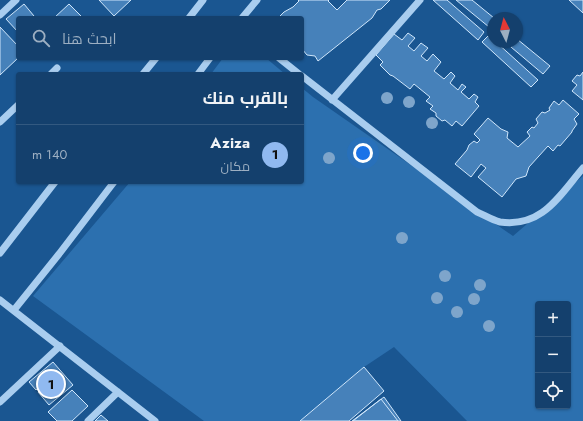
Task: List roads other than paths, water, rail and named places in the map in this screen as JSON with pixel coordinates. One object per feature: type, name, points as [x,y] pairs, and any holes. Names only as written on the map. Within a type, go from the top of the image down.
[{"type":"street","points":[[0,15],[16,0]]},
{"type":"street","points":[[190,16],[203,0]]},
{"type":"street","points":[[244,16],[257,0]]},
{"type":"street","points":[[332,100],[420,0]]},
{"type":"street","points":[[145,72],[154,60]]},
{"type":"street","points":[[200,72],[208,60]]},
{"type":"street","points":[[282,60],[296,72]]},
{"type":"street","points":[[53,72],[57,68]]},
{"type":"street","points":[[304,78],[477,212],[498,222],[518,223],[533,218],[547,210],[583,168]]},
{"type":"street","points":[[0,122],[16,107]]},
{"type":"street","points":[[0,253],[53,184]]},
{"type":"street","points":[[14,310],[112,184]]},
{"type":"street","points":[[0,300],[156,421]]},
{"type":"street","points":[[0,402],[60,346]]},
{"type":"street","points":[[88,421],[118,392]]},
{"type":"place","name":"Aziza","points":[[51,384]]}]
